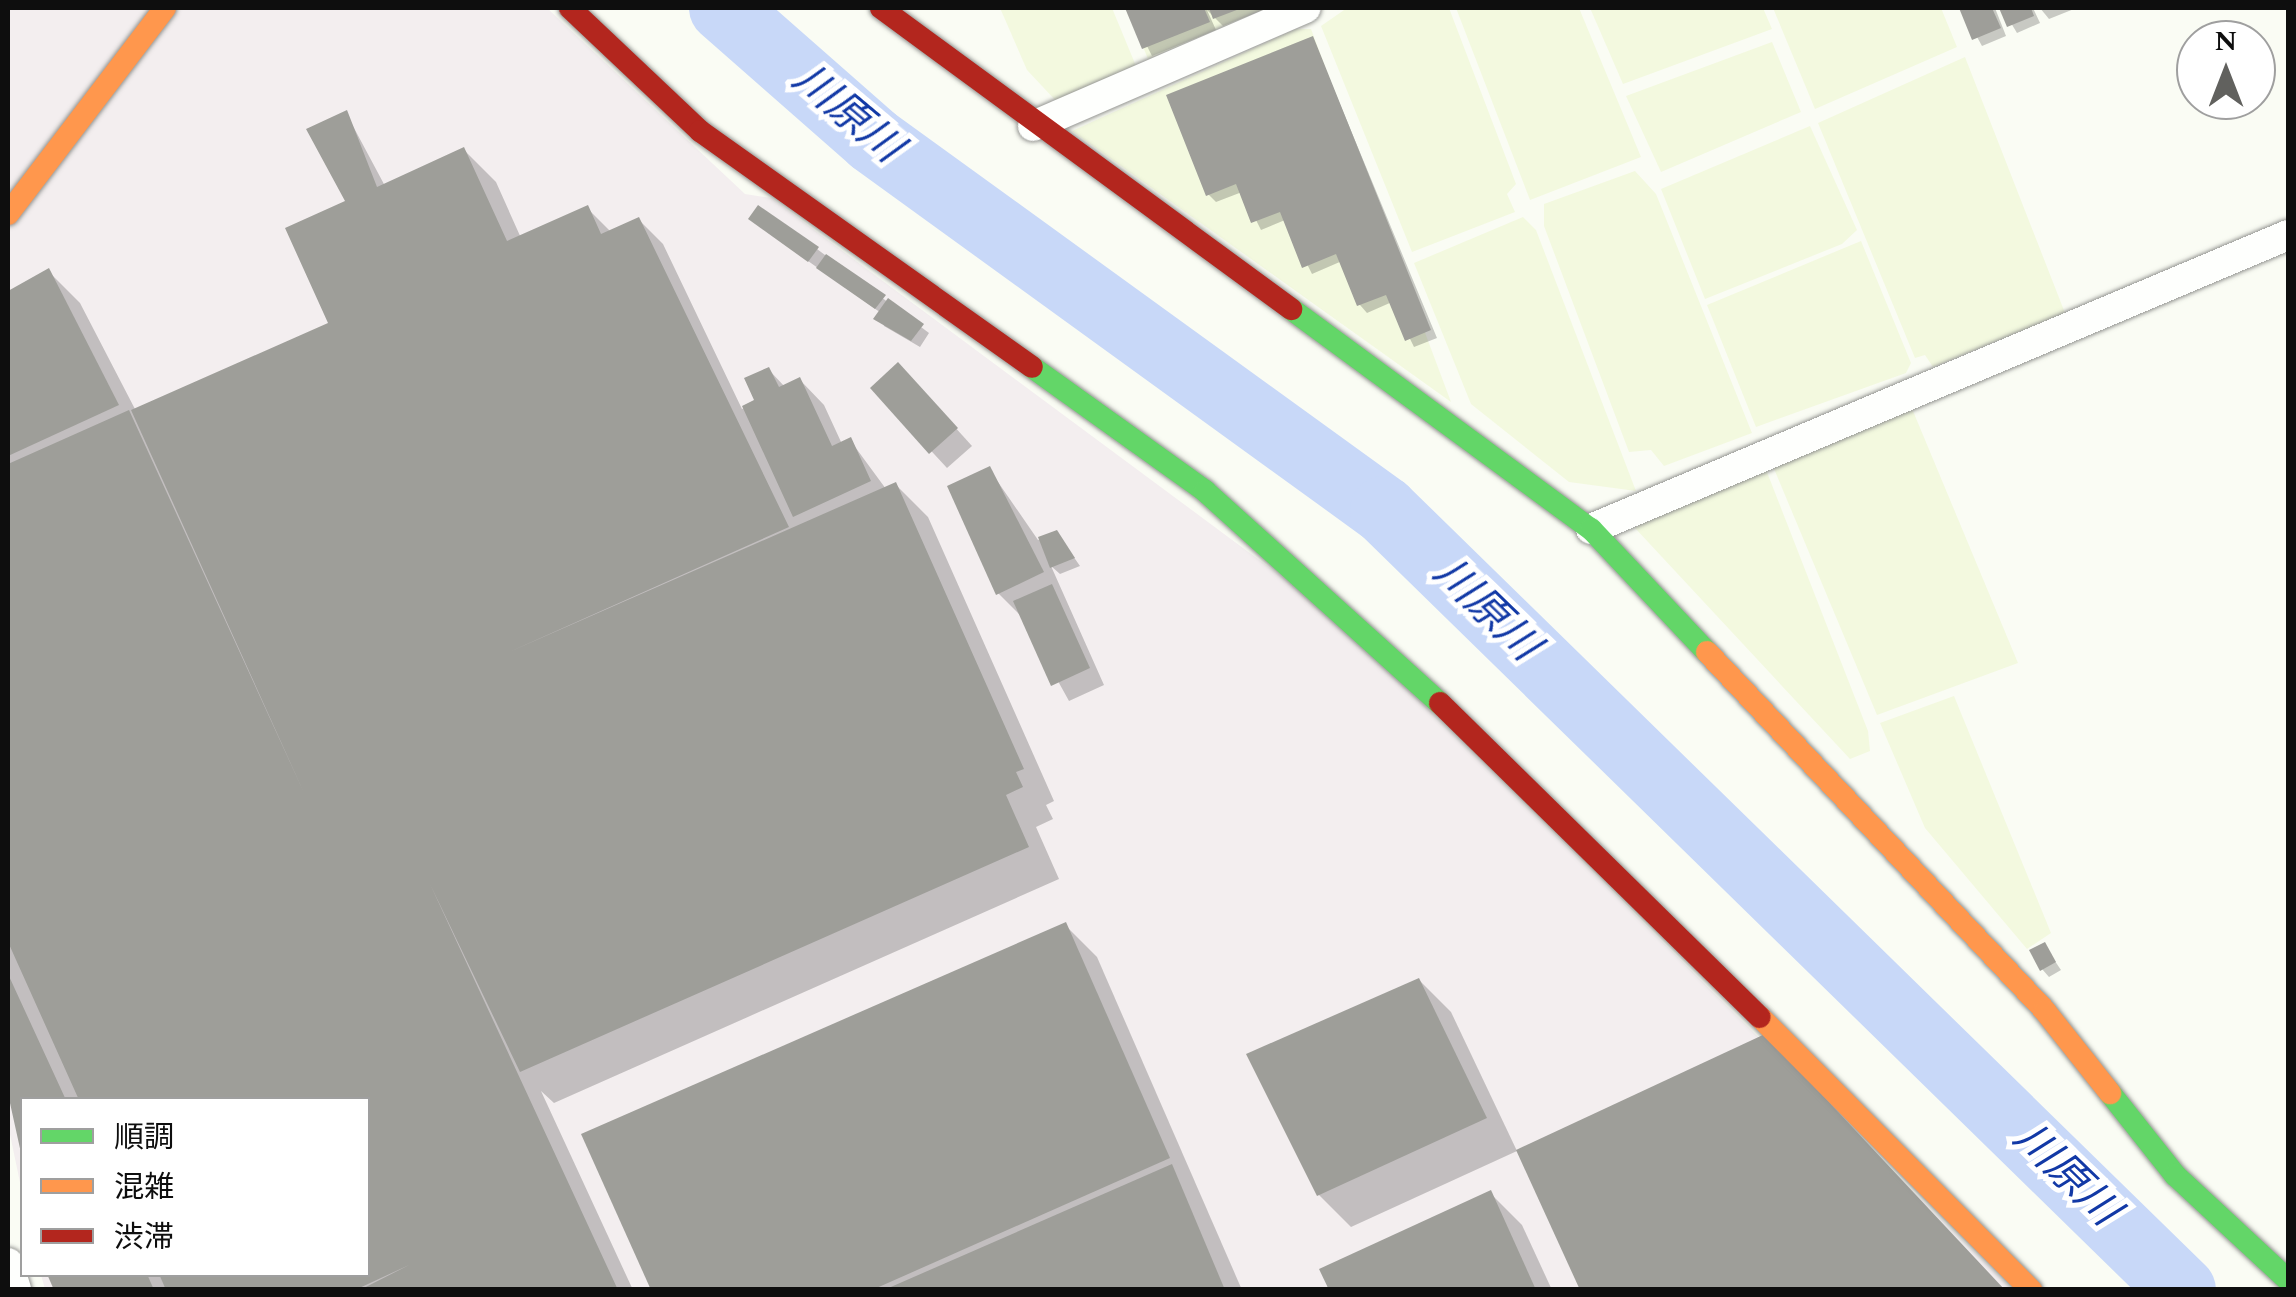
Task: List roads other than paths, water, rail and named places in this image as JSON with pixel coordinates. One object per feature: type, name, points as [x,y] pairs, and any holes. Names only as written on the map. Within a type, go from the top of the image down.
[{"type":"street","points":[[8,214],[165,8]]},
{"type":"street","points":[[570,8],[700,131],[1205,491],[1514,769],[2031,1290]]},
{"type":"street","points":[[882,8],[1033,126],[1591,529],[2045,1011],[2174,1175],[2288,1280]]},
{"type":"street","points":[[1033,126],[1306,8]]},
{"type":"street","points":[[1591,529],[2288,235]]},
{"type":"street","points":[[8,1264],[16,1290]]},
{"type":"waterway","name":"川原川","points":[[723,8],[873,140],[1384,510],[2182,1290]]}]
